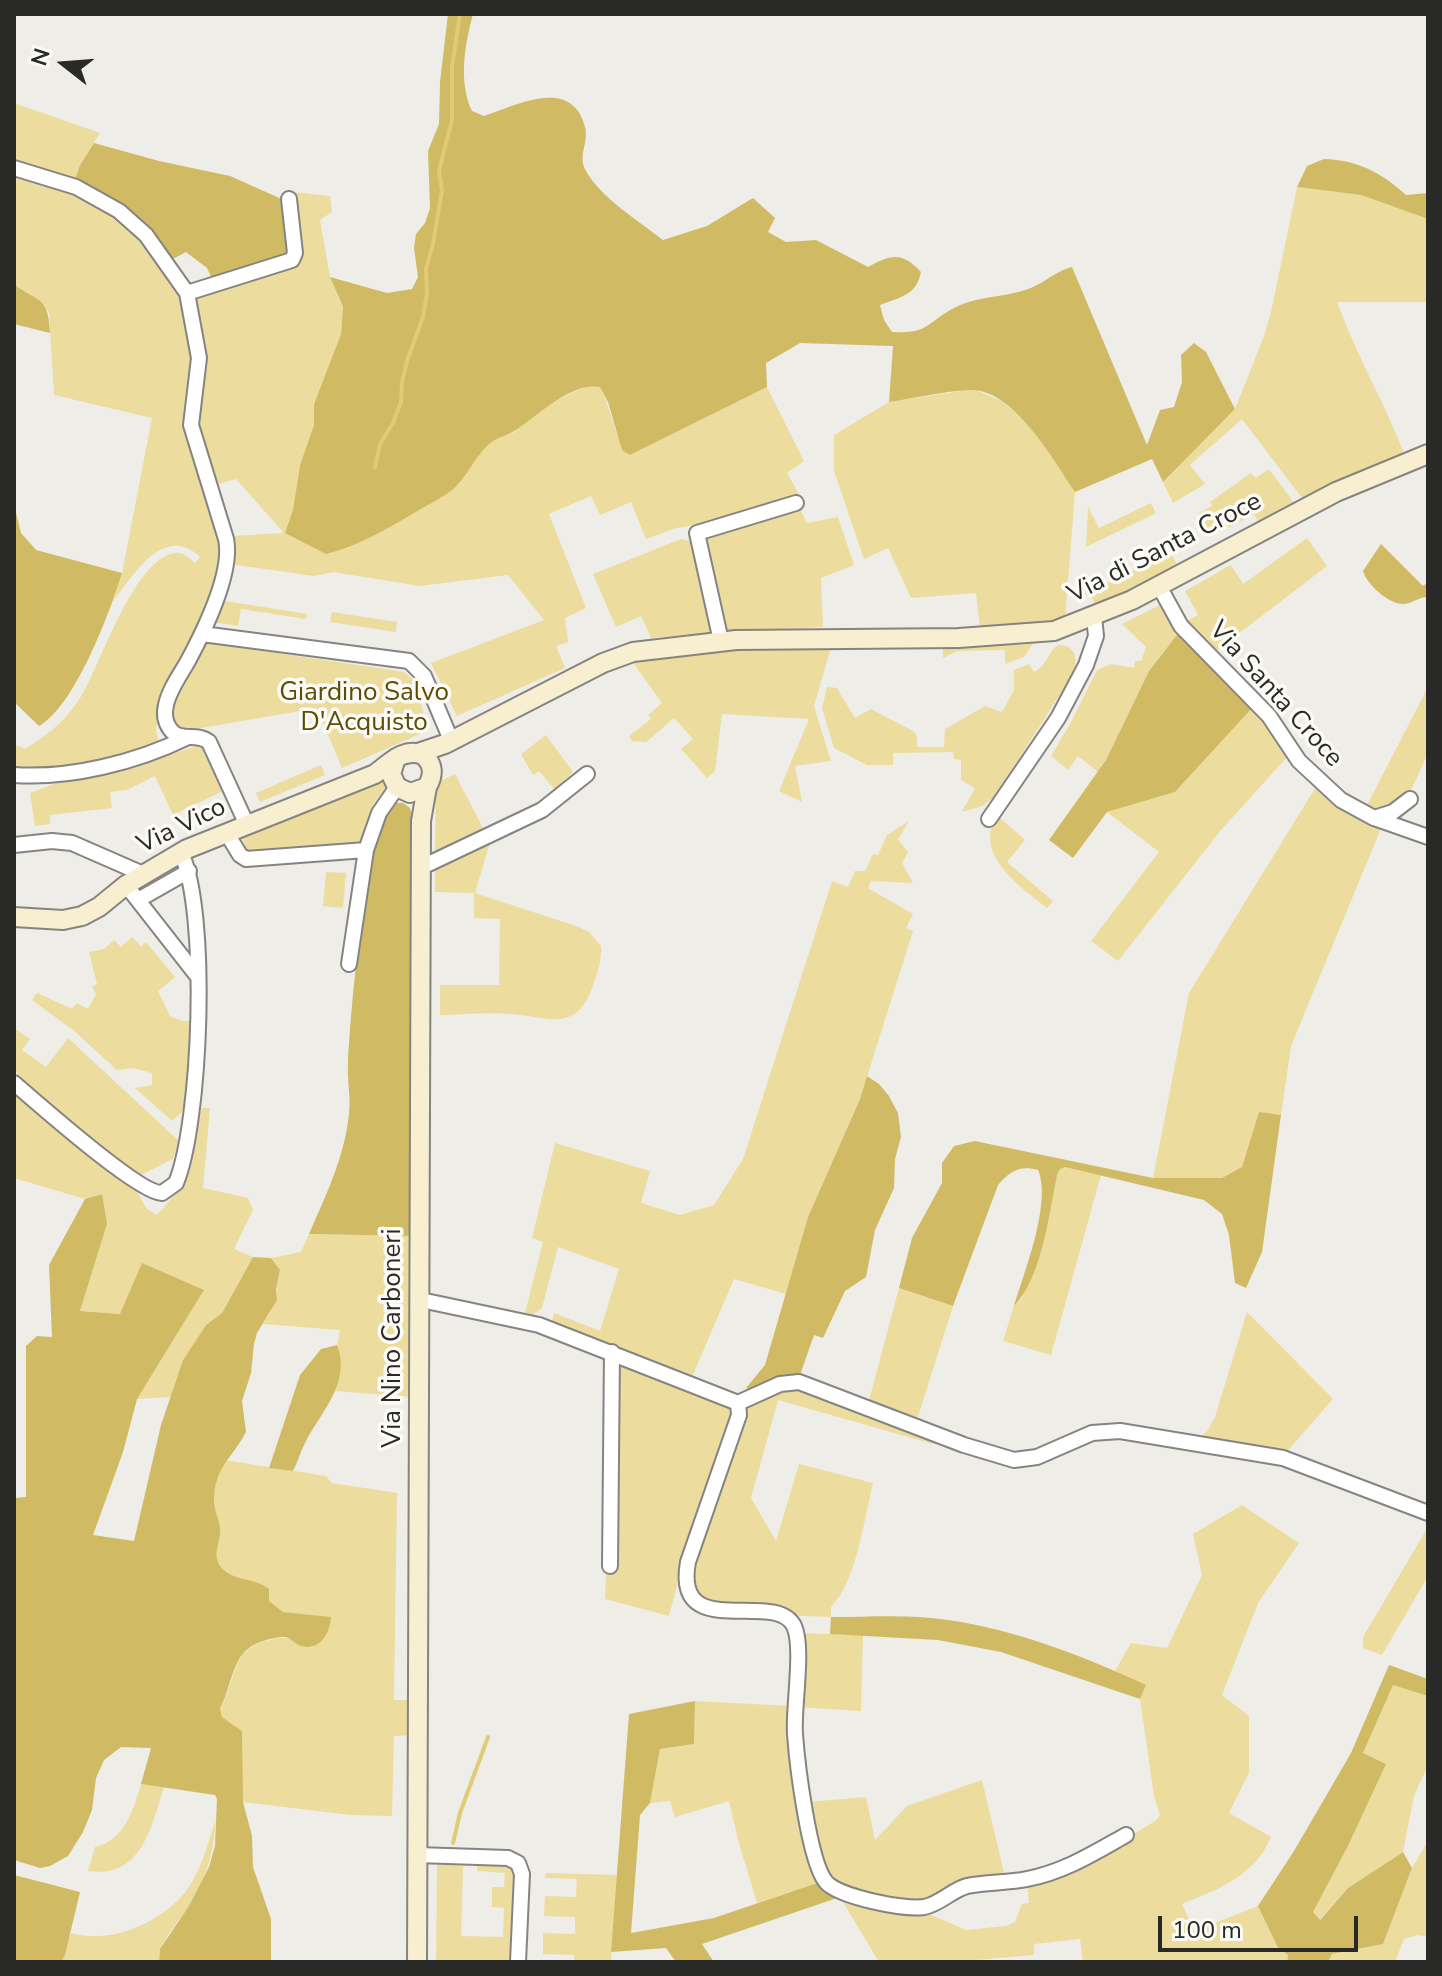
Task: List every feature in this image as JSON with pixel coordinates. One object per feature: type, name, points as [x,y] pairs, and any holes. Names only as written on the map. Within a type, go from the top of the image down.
[{"type":"main road","name":"Via di Santa Croce","points":[[418,753],[448,742],[613,658],[646,649],[721,641],[1044,634],[1094,617],[1159,586],[1324,497],[1428,454]]},
{"type":"main road","points":[[405,781],[448,742]]},
{"type":"main road","name":"Via Vico","points":[[14,917],[76,918],[95,909],[143,874],[226,832],[405,781],[396,758],[406,752],[418,753]]},
{"type":"main road","points":[[405,781],[427,759],[418,753]]},
{"type":"main road","name":"Via Nino Carboneri","points":[[405,781],[421,821],[422,867],[417,1962]]},
{"type":"street","points":[[14,168],[76,187],[119,211],[146,235],[187,293],[199,358],[191,425],[227,549],[216,595],[202,634],[170,695],[165,711],[171,730],[186,738]]},
{"type":"street","points":[[187,293],[292,260],[295,253],[289,199]]},
{"type":"street","points":[[721,641],[697,533],[796,503]]},
{"type":"street","name":"Via Santa Croce","points":[[1159,586],[1181,626],[1269,716],[1303,765],[1341,800],[1374,818],[1428,837]]},
{"type":"street","points":[[989,819],[1058,718],[1086,665],[1096,636],[1094,617]]},
{"type":"street","points":[[202,634],[409,661],[424,676],[448,742]]},
{"type":"street","points":[[14,775],[58,772],[127,761],[162,750],[186,738],[202,737],[209,742],[247,825]]},
{"type":"street","points":[[422,867],[542,810],[587,774]]},
{"type":"street","points":[[349,964],[366,850],[379,813],[405,781]]},
{"type":"street","points":[[1374,818],[1389,815],[1410,799]]},
{"type":"street","points":[[226,832],[240,855],[246,859],[366,850]]},
{"type":"street","points":[[14,845],[52,841],[72,843],[143,874]]},
{"type":"street","points":[[14,1083],[86,1144],[148,1190],[157,1193],[169,1190],[180,1173],[190,1125],[196,1057],[197,934],[189,871],[181,853]]},
{"type":"street","points":[[138,900],[189,871]]},
{"type":"street","points":[[126,885],[198,977]]},
{"type":"street","points":[[14,1076],[26,1094]]},
{"type":"street","points":[[421,1300],[533,1323],[738,1403],[794,1381],[964,1445],[1018,1460],[1037,1457],[1092,1433],[1123,1432],[1293,1461],[1428,1513]]},
{"type":"street","points":[[610,1566],[612,1352]]},
{"type":"street","points":[[738,1403],[739,1415],[688,1562],[687,1581],[694,1598],[705,1606],[719,1610],[780,1614],[795,1628],[794,1731],[802,1794],[817,1863],[827,1883],[847,1895],[924,1907],[964,1887],[1026,1880],[1055,1872],[1126,1835]]},
{"type":"street","points":[[417,1855],[508,1858],[518,1863],[522,1874],[518,1962]]},
{"type":"green space","points":[[14,103],[100,133],[80,165],[74,182],[14,164]]},
{"type":"green space","points":[[17,173],[81,194],[130,226],[163,266],[184,302],[195,359],[185,422],[223,554],[203,619],[159,706],[156,731],[160,744],[88,763],[33,768],[14,768],[14,744],[25,749],[64,719],[82,695],[120,615],[145,574],[159,560],[174,553],[183,554],[195,563],[200,557],[187,548],[174,546],[162,549],[140,567],[113,602],[122,573],[152,418],[54,395],[49,313],[44,304],[14,284],[14,178]]},
{"type":"green space","points":[[1297,187],[1361,195],[1428,219],[1428,302],[1337,302],[1404,453],[1302,498],[1242,419],[1190,465],[1205,484],[1173,503],[1163,482],[1235,409],[1264,336]]},
{"type":"green space","points":[[293,192],[330,196],[332,212],[320,220],[330,277],[343,308],[341,334],[314,404],[314,425],[300,465],[293,511],[285,533],[435,500],[459,484],[486,446],[498,437],[513,433],[548,405],[591,386],[600,387],[620,439],[630,455],[767,387],[804,461],[787,473],[799,494],[716,522],[676,528],[646,539],[631,502],[600,515],[591,496],[549,514],[586,608],[565,618],[568,642],[556,646],[565,668],[457,716],[431,663],[544,620],[508,575],[420,586],[333,572],[314,576],[230,564],[231,536],[284,533],[236,479],[215,485],[196,427],[192,296],[296,219]]},
{"type":"green space","points":[[974,389],[1001,401],[1030,424],[1075,492],[1065,619],[1052,625],[980,630],[976,593],[911,598],[888,548],[864,559],[834,471],[834,435],[889,402]]},
{"type":"green space","points":[[1269,469],[1294,503],[1259,523],[1254,514],[1229,528],[1225,522],[1209,531],[1199,513],[1251,473],[1256,478]]},
{"type":"green space","points":[[1151,503],[1156,513],[1086,547],[1088,507],[1099,528]]},
{"type":"green space","points":[[800,509],[807,523],[838,517],[854,565],[821,578],[823,627],[724,632],[705,538]]},
{"type":"green space","points":[[1307,538],[1327,566],[1216,651],[1265,702],[1183,623],[1198,615],[1185,591],[1231,565],[1243,584]]},
{"type":"green space","points":[[681,539],[694,542],[715,633],[651,638],[641,616],[616,627],[593,574]]},
{"type":"green space","points":[[1171,553],[1177,565],[1096,606],[1090,594],[1081,598],[1082,590],[1099,582],[1101,586]]},
{"type":"green space","points":[[219,600],[307,614],[306,619],[241,609],[238,626],[212,622]]},
{"type":"green space","points":[[1164,603],[1180,631],[1149,671],[1106,760],[1098,772],[1078,756],[1068,770],[1051,756],[1097,670],[1111,664],[1134,668],[1135,661],[1141,661],[1146,647],[1122,624]]},
{"type":"green space","points":[[332,612],[397,622],[396,632],[330,622]]},
{"type":"green space","name":"Giardino Salvo D'Acquisto","points":[[204,642],[404,672],[417,683],[427,731],[342,768],[317,708],[184,731],[175,723],[172,713],[174,701],[184,675]]},
{"type":"green space","points":[[832,644],[814,706],[831,761],[795,766],[802,802],[779,791],[809,719],[722,714],[715,771],[707,778],[681,749],[693,739],[674,718],[646,742],[632,741],[629,736],[651,719],[648,715],[662,703],[631,660],[732,647]]},
{"type":"green space","points":[[1033,644],[1024,657],[1005,664],[1005,650],[957,651],[943,658],[943,647]]},
{"type":"green space","points":[[1058,645],[1072,650],[1075,663],[1073,674],[995,796],[982,806],[962,812],[975,788],[961,780],[961,760],[954,759],[953,752],[893,753],[893,765],[867,765],[834,748],[822,708],[827,687],[837,688],[855,718],[871,709],[913,731],[917,736],[917,747],[944,747],[945,729],[985,706],[1002,712],[1014,690],[1014,670],[1029,664],[1034,672]]},
{"type":"green space","points":[[1428,687],[1428,753],[1413,786],[1406,798],[1384,811],[1364,811]]},
{"type":"green space","points":[[1254,706],[1289,755],[1221,830],[1118,961],[1091,941],[1159,852],[1107,812],[1175,792]]},
{"type":"green space","points":[[546,735],[573,772],[555,790],[539,771],[533,775],[521,754]]},
{"type":"green space","points":[[202,744],[225,790],[173,815],[155,776],[127,790],[110,792],[112,808],[50,815],[50,824],[35,826],[30,793],[75,776],[149,762]]},
{"type":"green space","points":[[321,765],[325,775],[260,802],[256,793]]},
{"type":"green space","points":[[455,774],[485,832],[435,855],[436,783]]},
{"type":"green space","points":[[385,777],[388,784],[372,806],[360,845],[253,853],[246,849],[242,838]]},
{"type":"green space","points":[[1317,785],[1382,826],[1291,1046],[1281,1115],[1259,1113],[1242,1168],[1222,1178],[1153,1178],[1189,993]]},
{"type":"green space","points":[[997,815],[1025,840],[1007,862],[1053,901],[1047,908],[1002,868],[995,856],[990,843],[991,829]]},
{"type":"green space","points":[[909,821],[898,839],[908,852],[902,863],[913,883],[871,881],[868,888],[913,914],[906,928],[913,931],[860,1099],[808,1217],[786,1294],[734,1279],[692,1377],[552,1323],[554,1313],[600,1331],[619,1269],[558,1247],[542,1308],[533,1315],[525,1313],[543,1242],[532,1238],[555,1143],[650,1171],[641,1203],[680,1215],[714,1205],[743,1159],[832,881],[848,887],[855,871],[865,871],[873,854],[878,855],[887,835]]},
{"type":"green space","points":[[490,842],[475,893],[579,927],[589,932],[601,946],[592,988],[585,1002],[569,1017],[548,1019],[492,1013],[440,1015],[440,985],[499,985],[500,919],[474,918],[474,893],[435,892],[435,868]]},
{"type":"green space","points":[[326,872],[346,873],[343,908],[323,906]]},
{"type":"green space","points":[[132,937],[141,946],[146,942],[175,977],[158,991],[170,1016],[192,1021],[185,1109],[172,1121],[135,1088],[152,1085],[152,1073],[133,1068],[117,1070],[73,1030],[32,1000],[37,993],[72,1009],[77,1003],[88,1009],[96,994],[92,987],[97,984],[89,952],[104,949],[114,940],[121,947]]},
{"type":"green space","points":[[14,1028],[30,1039],[22,1050],[46,1067],[68,1038],[179,1141],[173,1159],[139,1176],[49,1109],[20,1078],[14,1065]]},
{"type":"green space","points":[[14,1090],[133,1184],[146,1208],[157,1215],[188,1175],[202,1108],[210,1108],[203,1188],[248,1198],[253,1210],[234,1249],[253,1257],[222,1313],[206,1325],[183,1360],[171,1397],[137,1399],[204,1290],[120,1314],[80,1311],[107,1224],[101,1194],[85,1199],[14,1178]]},
{"type":"green space","points":[[1065,1167],[1101,1175],[1051,1355],[1003,1341],[1014,1306],[1023,1297],[1057,1175]]},
{"type":"green space","points":[[309,1234],[413,1236],[413,1397],[335,1391],[340,1368],[337,1345],[340,1330],[263,1324],[274,1304],[280,1270],[271,1258],[301,1252]]},
{"type":"green space","points":[[899,1288],[953,1306],[916,1423],[868,1404]]},
{"type":"green space","points":[[1247,1312],[1333,1399],[1285,1454],[1197,1441],[1215,1417]]},
{"type":"green space","points":[[616,1362],[730,1407],[733,1412],[688,1544],[669,1616],[605,1599],[606,1573],[613,1575]]},
{"type":"green space","points":[[792,1386],[934,1438],[933,1444],[778,1400],[751,1498],[776,1541],[799,1464],[873,1483],[853,1565],[840,1595],[831,1607],[831,1617],[760,1612],[720,1605],[706,1599],[694,1585],[694,1561],[748,1402]]},
{"type":"green space","points":[[224,1460],[326,1476],[332,1483],[397,1493],[394,1700],[409,1700],[409,1735],[394,1736],[392,1816],[351,1815],[242,1802],[242,1731],[222,1717],[220,1708],[236,1666],[247,1650],[276,1638],[313,1647],[331,1618],[283,1612],[269,1601],[269,1589],[233,1576],[220,1565],[217,1552],[220,1530],[213,1497]]},
{"type":"green space","points":[[1242,1505],[1299,1543],[1258,1603],[1222,1695],[1249,1716],[1249,1773],[1229,1813],[1271,1837],[1256,1862],[1234,1880],[1182,1904],[1194,1931],[1258,1906],[1278,1948],[1288,1955],[1287,1962],[1083,1962],[1080,1939],[1034,1944],[1034,1955],[954,1962],[879,1962],[840,1897],[922,1911],[966,1930],[1006,1926],[1015,1922],[1022,1904],[1029,1903],[1027,1884],[1085,1864],[1160,1815],[1154,1796],[1140,1699],[1145,1686],[1115,1671],[1131,1643],[1167,1648],[1202,1575],[1193,1534]]},
{"type":"green space","points":[[1428,1527],[1428,1576],[1382,1655],[1363,1648],[1363,1637]]},
{"type":"green space","points":[[799,1633],[863,1635],[861,1711],[799,1707]]},
{"type":"green space","points":[[1393,1684],[1428,1696],[1428,1765],[1414,1796],[1403,1852],[1348,1888],[1319,1920],[1313,1912],[1347,1848],[1385,1764],[1363,1753]]},
{"type":"green space","points":[[695,1701],[791,1706],[820,1882],[757,1903],[729,1801],[675,1817],[670,1801],[650,1803],[660,1749],[694,1744]]},
{"type":"green space","points":[[982,1780],[1005,1877],[919,1903],[861,1894],[826,1877],[807,1802],[866,1797],[875,1840],[907,1806]]},
{"type":"green space","points":[[141,1784],[164,1787],[141,1847],[121,1867],[88,1871],[95,1847],[113,1838],[126,1823]]},
{"type":"green space","points":[[215,1821],[211,1855],[204,1876],[189,1906],[162,1946],[159,1962],[61,1962],[71,1933],[102,1936],[119,1933],[150,1921],[176,1902],[196,1874]]},
{"type":"green space","points":[[1428,1841],[1428,1937],[1418,1935],[1404,1939],[1395,1962],[1328,1962],[1332,1954],[1383,1944],[1412,1868]]},
{"type":"green space","points":[[477,1863],[506,1863],[516,1870],[513,1962],[436,1962],[437,1864],[463,1866],[461,1936],[503,1937],[504,1908],[492,1907],[492,1887],[504,1887],[505,1873],[477,1871]]},
{"type":"green space","points":[[546,1873],[617,1875],[611,1962],[574,1962],[574,1955],[543,1954],[543,1933],[575,1934],[575,1917],[544,1916],[545,1896],[576,1897],[577,1879],[545,1878]]},
{"type":"shaded area","points":[[448,14],[473,14],[465,50],[464,75],[472,111],[484,116],[542,98],[568,102],[578,111],[585,127],[583,164],[591,179],[620,208],[663,240],[707,226],[753,198],[775,218],[768,232],[786,242],[816,240],[868,267],[884,259],[902,258],[921,272],[911,291],[880,305],[884,320],[892,332],[920,329],[954,308],[1023,291],[1072,267],[1147,445],[1160,410],[1174,407],[1182,382],[1181,355],[1194,343],[1206,352],[1235,409],[1163,482],[1152,459],[1075,492],[1031,429],[1002,401],[970,390],[889,402],[893,346],[800,343],[766,363],[767,387],[630,455],[622,450],[608,402],[600,387],[567,394],[516,430],[489,444],[457,486],[447,494],[374,535],[326,554],[285,533],[293,510],[300,465],[314,425],[314,404],[341,334],[343,307],[330,277],[387,293],[412,289],[418,277],[414,248],[416,234],[425,223],[430,208],[428,151],[439,124],[440,82]]},
{"type":"shaded area","points":[[94,143],[230,176],[286,201],[290,254],[212,279],[207,268],[186,252],[171,260],[74,182],[80,165]]},
{"type":"shaded area","points":[[1324,159],[1368,169],[1406,195],[1428,193],[1428,219],[1361,195],[1297,187],[1307,166]]},
{"type":"shaded area","points":[[14,284],[45,306],[50,333],[14,324]]},
{"type":"shaded area","points":[[14,504],[21,533],[36,550],[122,573],[90,657],[65,699],[39,726],[14,702]]},
{"type":"shaded area","points":[[1381,544],[1423,586],[1428,582],[1428,597],[1406,604],[1397,603],[1373,587],[1363,571]]},
{"type":"shaded area","points":[[1180,631],[1254,706],[1175,792],[1107,812],[1073,858],[1049,840],[1106,760],[1149,671]]},
{"type":"shaded area","points":[[395,803],[403,803],[410,808],[414,825],[413,1236],[309,1234],[334,1175],[347,1129],[349,1041],[367,885],[384,820]]},
{"type":"shaded area","points":[[867,1076],[889,1096],[898,1113],[901,1137],[895,1159],[894,1188],[875,1230],[866,1277],[845,1291],[823,1338],[814,1335],[799,1378],[753,1391],[746,1388],[765,1365],[808,1217],[860,1099]]},
{"type":"shaded area","points":[[1259,1112],[1281,1115],[1262,1252],[1246,1288],[1235,1283],[1229,1235],[1222,1214],[1204,1200],[1065,1167],[1057,1175],[1038,1262],[1024,1294],[1014,1306],[1035,1238],[1042,1200],[1038,1170],[1026,1168],[1016,1170],[998,1185],[953,1306],[899,1288],[912,1238],[942,1183],[942,1163],[954,1146],[975,1141],[1153,1178],[1222,1178],[1242,1167]]},
{"type":"shaded area","points":[[102,1194],[107,1224],[80,1311],[120,1314],[142,1263],[204,1290],[137,1399],[123,1452],[93,1535],[134,1541],[161,1425],[183,1360],[206,1325],[222,1313],[253,1257],[271,1258],[280,1270],[277,1300],[257,1333],[251,1373],[242,1401],[246,1432],[221,1470],[214,1498],[220,1530],[217,1558],[220,1566],[234,1576],[269,1589],[269,1601],[283,1612],[331,1617],[326,1635],[314,1646],[301,1646],[281,1637],[249,1648],[238,1661],[220,1708],[222,1717],[242,1731],[243,1802],[252,1836],[253,1867],[271,1919],[271,1962],[159,1962],[160,1949],[189,1906],[209,1867],[215,1846],[217,1799],[215,1795],[141,1784],[151,1748],[121,1747],[104,1760],[96,1778],[92,1810],[68,1856],[40,1868],[14,1860],[14,1498],[26,1497],[26,1346],[37,1336],[52,1337],[49,1265],[85,1199]]},
{"type":"shaded area","points":[[337,1345],[341,1359],[337,1384],[293,1471],[269,1468],[300,1375],[321,1349]]},
{"type":"shaded area","points":[[831,1617],[919,1617],[974,1624],[1049,1645],[1146,1685],[1140,1699],[1001,1652],[938,1640],[830,1634]]},
{"type":"shaded area","points":[[1389,1665],[1428,1679],[1428,1696],[1393,1685],[1363,1753],[1386,1764],[1313,1912],[1320,1920],[1348,1888],[1403,1852],[1412,1868],[1383,1944],[1332,1954],[1328,1962],[1287,1962],[1288,1955],[1278,1948],[1258,1906],[1351,1753]]},
{"type":"shaded area","points":[[695,1701],[694,1744],[660,1749],[650,1803],[640,1815],[631,1933],[714,1918],[820,1882],[840,1897],[702,1944],[714,1962],[676,1962],[666,1948],[611,1952],[629,1714]]},
{"type":"shaded area","points":[[14,1875],[80,1892],[61,1962],[14,1962]]},
{"type":"waterway","points":[[375,467],[380,444],[401,402],[407,361],[423,317],[427,293],[426,269],[442,190],[439,171],[452,120],[452,67],[460,14]]},
{"type":"waterway","points":[[453,1843],[460,1813],[488,1737]]}]
